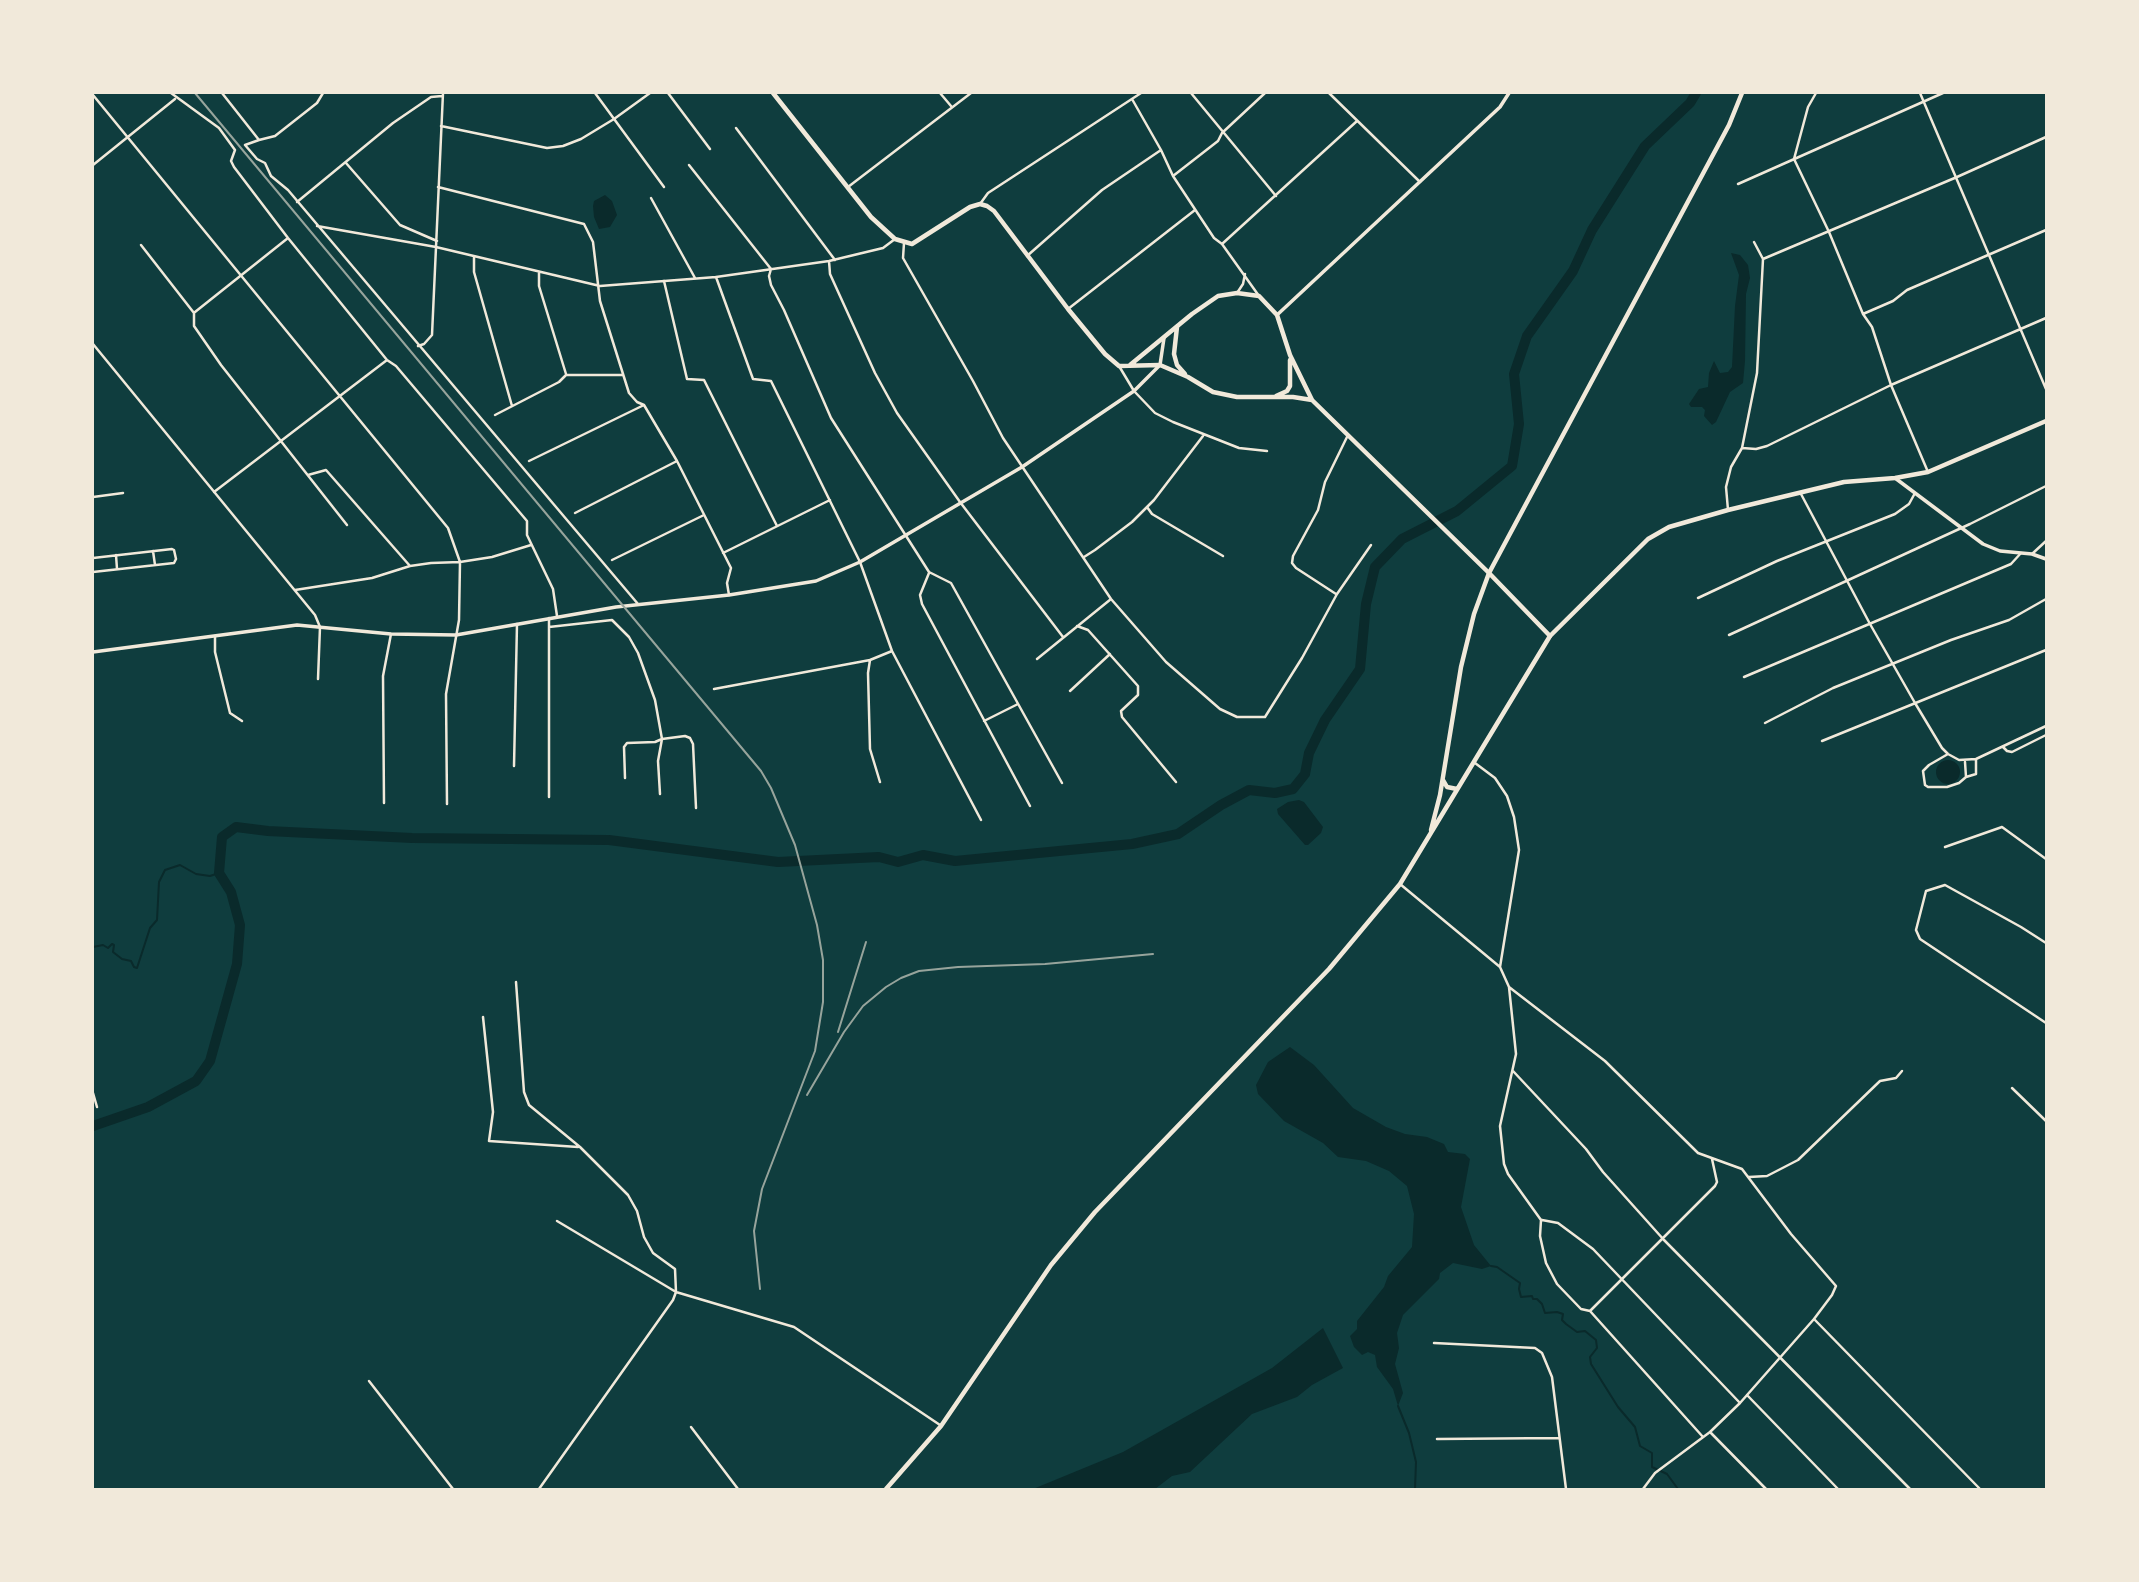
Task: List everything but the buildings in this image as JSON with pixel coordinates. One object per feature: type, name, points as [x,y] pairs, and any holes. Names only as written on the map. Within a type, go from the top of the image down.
[{"type":"main road","points":[[772,93],[871,217],[895,239],[912,244],[970,206],[980,204],[994,211],[1068,309],[1105,354],[1119,366],[1160,365],[1213,392],[1237,397],[1312,400]]},
{"type":"main road","points":[[1430,834],[1466,647],[1489,573],[1730,125],[1742,93]]},
{"type":"main road","points":[[1129,366],[1217,296],[1237,293],[1259,296],[1277,316],[1290,355],[1312,400],[1550,636]]},
{"type":"main road","points":[[1177,327],[1174,354],[1177,365],[1188,377]]},
{"type":"main road","points":[[1272,397],[1287,391],[1290,386],[1290,355]]},
{"type":"main road","points":[[886,1489],[941,1426],[1051,1265],[1074,1236],[1119,1185],[1329,969],[1400,884],[1550,636],[1648,539],[1669,527],[1800,492],[1856,480],[1895,478],[1928,472],[2046,421]]},
{"type":"main road","points":[[1442,779],[1450,789],[1458,788]]},
{"type":"street","points":[[171,93],[219,128],[235,150],[231,161],[234,167],[288,238],[387,360],[396,366],[527,521],[527,534],[553,589],[557,617]]},
{"type":"street","points":[[222,93],[259,140]]},
{"type":"street","points":[[322,93],[317,103],[275,136],[245,145],[257,159],[265,163],[271,176],[297,202],[636,604]]},
{"type":"street","points":[[595,93],[664,187]]},
{"type":"street","points":[[441,126],[547,148],[563,146],[614,119],[650,93]]},
{"type":"street","points":[[668,93],[710,149]]},
{"type":"street","points":[[940,93],[951,106]]},
{"type":"street","points":[[848,187],[971,93]]},
{"type":"street","points":[[980,204],[988,193],[1141,93]]},
{"type":"street","points":[[1191,93],[1276,196]]},
{"type":"street","points":[[1173,176],[1218,141],[1222,133],[1265,93]]},
{"type":"street","points":[[1329,93],[1420,182]]},
{"type":"street","points":[[1277,316],[1500,107],[1509,93]]},
{"type":"street","points":[[1816,93],[1808,107],[1794,159],[1880,346],[1891,385],[1928,472]]},
{"type":"street","points":[[1920,93],[2046,389]]},
{"type":"street","points":[[1738,184],[1943,93]]},
{"type":"street","points":[[297,202],[393,123],[430,97],[442,94],[432,335],[424,344],[418,346]]},
{"type":"street","points":[[93,95],[448,528],[460,562],[456,635],[446,694],[447,804]]},
{"type":"street","points":[[93,165],[176,98]]},
{"type":"street","points":[[1132,99],[1173,176],[1214,238],[1222,244],[1259,296]]},
{"type":"street","points":[[1222,244],[1357,121]]},
{"type":"street","points":[[736,128],[835,260]]},
{"type":"street","points":[[1763,259],[1957,177],[2046,136]]},
{"type":"street","points":[[1027,256],[1102,190],[1161,150]]},
{"type":"street","points":[[345,162],[400,225],[437,240]]},
{"type":"street","points":[[690,165],[771,269]]},
{"type":"street","points":[[439,187],[584,224],[593,242],[600,301],[629,393],[637,402],[645,405],[677,461],[731,568],[727,583],[729,595]]},
{"type":"street","points":[[651,198],[695,278]]},
{"type":"street","points":[[1068,309],[1195,209]]},
{"type":"street","points":[[317,226],[436,247],[600,286],[716,277],[829,261],[883,248],[895,239]]},
{"type":"street","points":[[1863,314],[1893,301],[1907,290],[2046,230]]},
{"type":"street","points":[[194,313],[288,238]]},
{"type":"street","points":[[1728,510],[1726,486],[1731,467],[1742,448],[1757,373],[1763,259],[1754,242]]},
{"type":"street","points":[[904,243],[903,258],[1003,439],[1111,599],[1166,662],[1220,709],[1237,717],[1265,717],[1302,658],[1337,594],[1371,545]]},
{"type":"street","points":[[141,245],[194,313],[194,326],[221,365],[347,526]]},
{"type":"street","points":[[474,257],[474,272],[512,406]]},
{"type":"street","points":[[829,261],[830,274],[875,373],[897,413],[960,502],[1063,637]]},
{"type":"street","points":[[771,269],[771,285],[831,418],[929,572],[951,583],[1062,783]]},
{"type":"street","points":[[539,273],[539,286],[566,375]]},
{"type":"street","points":[[1237,293],[1245,274]]},
{"type":"street","points":[[716,277],[753,379],[771,381],[860,562],[892,651],[981,820]]},
{"type":"street","points":[[664,281],[687,379],[704,380],[777,526]]},
{"type":"street","points":[[1742,448],[1756,449],[1766,446],[1891,385],[2046,318]]},
{"type":"street","points":[[93,652],[297,625],[391,634],[456,635],[636,604],[729,595],[816,581],[860,562],[1022,467],[1134,391],[1160,365],[1164,338]]},
{"type":"street","points":[[93,344],[315,615],[320,627],[318,679]]},
{"type":"street","points":[[214,492],[387,360]]},
{"type":"street","points":[[1119,366],[1134,391],[1155,413],[1239,448],[1267,451]]},
{"type":"street","points":[[495,415],[559,382],[566,375],[622,375]]},
{"type":"street","points":[[529,461],[645,405]]},
{"type":"street","points":[[1337,594],[1292,563],[1293,556],[1318,510],[1325,482],[1349,434]]},
{"type":"street","points":[[1084,557],[1132,522],[1154,500],[1204,435]]},
{"type":"street","points":[[575,513],[677,461]]},
{"type":"street","points":[[308,475],[326,470],[410,566]]},
{"type":"street","points":[[1895,478],[1983,544],[2000,551],[2032,554],[2046,559]]},
{"type":"street","points":[[1729,635],[1847,582],[2046,486]]},
{"type":"street","points":[[1800,492],[1915,704],[1948,754],[1965,761],[1976,759],[2046,726]]},
{"type":"street","points":[[93,497],[123,493]]},
{"type":"street","points":[[1698,598],[1777,561],[1895,514],[1909,504],[1915,493]]},
{"type":"street","points":[[723,552],[831,500]]},
{"type":"street","points":[[1146,506],[1152,514],[1223,556]]},
{"type":"street","points":[[612,560],[704,515]]},
{"type":"street","points":[[2032,554],[2046,541]]},
{"type":"street","points":[[295,590],[372,578],[410,566],[492,557],[532,545]]},
{"type":"street","points":[[93,558],[172,549],[176,559],[174,562],[155,565],[93,572]]},
{"type":"street","points":[[153,551],[155,565]]},
{"type":"street","points":[[1744,677],[2011,564],[2021,553]]},
{"type":"street","points":[[116,555],[117,569]]},
{"type":"street","points":[[929,572],[920,595],[922,604],[1030,806]]},
{"type":"street","points":[[1037,659],[1111,599]]},
{"type":"street","points":[[1765,723],[1833,688],[2009,620],[2046,599]]},
{"type":"street","points":[[549,618],[549,797]]},
{"type":"street","points":[[549,627],[603,619],[617,623],[638,653],[655,700],[662,739],[658,761],[660,794]]},
{"type":"street","points":[[514,766],[517,624]]},
{"type":"street","points":[[1077,626],[1088,630],[1138,686],[1138,695],[1124,705],[1121,710],[1122,717],[1176,782]]},
{"type":"street","points":[[384,803],[383,676],[391,634]]},
{"type":"street","points":[[215,636],[215,652],[230,713],[242,721]]},
{"type":"street","points":[[1822,741],[2046,650]]},
{"type":"street","points":[[714,689],[870,660],[892,651]]},
{"type":"street","points":[[1070,691],[1110,654]]},
{"type":"street","points":[[870,660],[870,749],[880,782]]},
{"type":"street","points":[[984,721],[1018,704]]},
{"type":"street","points":[[2003,746],[2012,752],[2046,735]]},
{"type":"street","points":[[625,778],[624,747],[627,743],[655,742],[685,736],[690,738],[693,744],[696,808]]},
{"type":"street","points":[[1948,754],[1923,771],[1925,785],[1947,787],[1959,783],[1977,771],[1976,759]]},
{"type":"street","points":[[1965,761],[1966,777]]},
{"type":"street","points":[[1474,763],[1495,778],[1507,796],[1514,817],[1519,850],[1500,967]]},
{"type":"street","points":[[1945,847],[2002,827],[2046,859]]},
{"type":"street","points":[[1400,884],[1500,967],[1509,987],[1516,1054],[1500,1126],[1504,1164],[1508,1174],[1541,1220],[1540,1236],[1546,1264],[1557,1284],[1581,1309],[1590,1311],[1703,1437]]},
{"type":"street","points":[[2046,943],[1945,885],[1926,891],[1916,930],[1920,939],[2046,1023]]},
{"type":"street","points":[[516,982],[524,1092],[529,1105],[580,1147],[628,1195],[653,1253],[675,1269],[676,1292],[673,1300],[538,1489]]},
{"type":"street","points":[[1509,987],[1605,1062],[1698,1153],[1742,1169],[1791,1234],[1836,1286],[1814,1319],[1740,1403],[1710,1432],[1660,1468],[1643,1489]]},
{"type":"street","points":[[483,1017],[493,1112],[489,1141],[580,1147]]},
{"type":"street","points":[[1513,1071],[1586,1149],[1664,1240],[1910,1489]]},
{"type":"street","points":[[1748,1177],[1767,1176],[1798,1160],[1880,1081],[1896,1078],[1902,1071]]},
{"type":"street","points":[[2012,1088],[2046,1121]]},
{"type":"street","points":[[93,1093],[97,1107]]},
{"type":"street","points":[[1590,1311],[1664,1240],[1715,1186],[1717,1182],[1712,1159]]},
{"type":"street","points":[[1541,1220],[1558,1223],[1593,1249],[1740,1403]]},
{"type":"street","points":[[557,1221],[676,1292],[794,1327],[941,1426]]},
{"type":"street","points":[[1814,1319],[1980,1489]]},
{"type":"street","points":[[1434,1343],[1535,1348],[1542,1353],[1552,1377],[1566,1489]]},
{"type":"street","points":[[369,1381],[453,1489]]},
{"type":"street","points":[[1747,1395],[1838,1489]]},
{"type":"street","points":[[691,1427],[738,1489]]},
{"type":"street","points":[[1710,1432],[1766,1489]]},
{"type":"street","points":[[1437,1439],[1559,1438]]},
{"type":"water","points":[[605,195],[612,201],[617,215],[610,227],[599,229],[593,206],[594,201]]},
{"type":"water","points":[[1731,253],[1740,255],[1748,265],[1750,278],[1746,294],[1743,383],[1730,392],[1712,425],[1704,416],[1705,410],[1702,407],[1691,407],[1689,404],[1699,389],[1708,387],[1709,373],[1714,361],[1720,373],[1728,372],[1732,367],[1739,275]]},
{"type":"water","points":[[1948,760],[1959,767],[1960,772],[1953,783],[1948,784],[1937,777],[1936,772],[1943,761]]},
{"type":"water","points":[[1288,802],[1304,802],[1323,827],[1321,833],[1308,845],[1305,845],[1278,814],[1277,809]]},
{"type":"water","points":[[1290,1047],[1314,1065],[1353,1108],[1386,1127],[1405,1134],[1427,1137],[1444,1144],[1448,1152],[1465,1154],[1470,1159],[1461,1207],[1474,1245],[1491,1266],[1482,1269],[1453,1263],[1440,1273],[1439,1279],[1403,1315],[1397,1333],[1399,1348],[1395,1364],[1403,1393],[1398,1406],[1393,1389],[1377,1367],[1375,1355],[1368,1352],[1362,1355],[1354,1347],[1350,1336],[1357,1329],[1357,1321],[1384,1287],[1388,1276],[1412,1247],[1414,1214],[1407,1186],[1389,1171],[1366,1161],[1338,1157],[1323,1143],[1284,1121],[1258,1094],[1256,1085],[1268,1062]]},
{"type":"water","points":[[1323,1328],[1343,1368],[1312,1385],[1297,1397],[1252,1414],[1190,1472],[1172,1476],[1155,1489],[1033,1489],[1123,1452],[1272,1368]]},
{"type":"waterway","points":[[93,1126],[148,1107],[196,1081],[210,1061],[237,964],[240,925],[231,892],[219,873],[222,837],[236,827],[412,838],[609,840],[778,862],[879,857],[898,862],[923,855],[955,861],[1132,844],[1178,834],[1249,790],[1275,793],[1293,789],[1305,774],[1309,753],[1325,720],[1360,669],[1366,604],[1375,567],[1402,539],[1457,511],[1512,466],[1519,424],[1514,374],[1527,336],[1573,271],[1592,230],[1645,146],[1690,103],[1696,93]]},
{"type":"waterway","points":[[93,947],[103,945],[108,948],[112,944],[113,952],[122,959],[131,961],[137,968],[150,928],[157,920],[159,882],[165,870],[180,865],[196,874],[210,876],[219,873]]},
{"type":"waterway","points":[[1491,1266],[1497,1267],[1520,1283],[1521,1297],[1532,1296],[1542,1304],[1545,1313],[1563,1314],[1562,1320],[1566,1324],[1577,1332],[1585,1331],[1596,1340],[1597,1348],[1590,1357],[1591,1364],[1618,1407],[1635,1427],[1640,1446],[1652,1453],[1652,1467],[1667,1474],[1678,1489]]},
{"type":"waterway","points":[[1398,1406],[1409,1433],[1416,1462],[1415,1489]]},
{"type":"railway","points":[[195,93],[761,771],[771,788],[795,845],[817,925],[823,960],[823,1002],[815,1051],[762,1189],[754,1231],[760,1289]]},
{"type":"railway","points":[[838,1032],[866,942]]},
{"type":"railway","points":[[807,1095],[844,1032],[863,1006],[901,978],[919,971],[958,967],[1045,964],[1153,954]]}]
